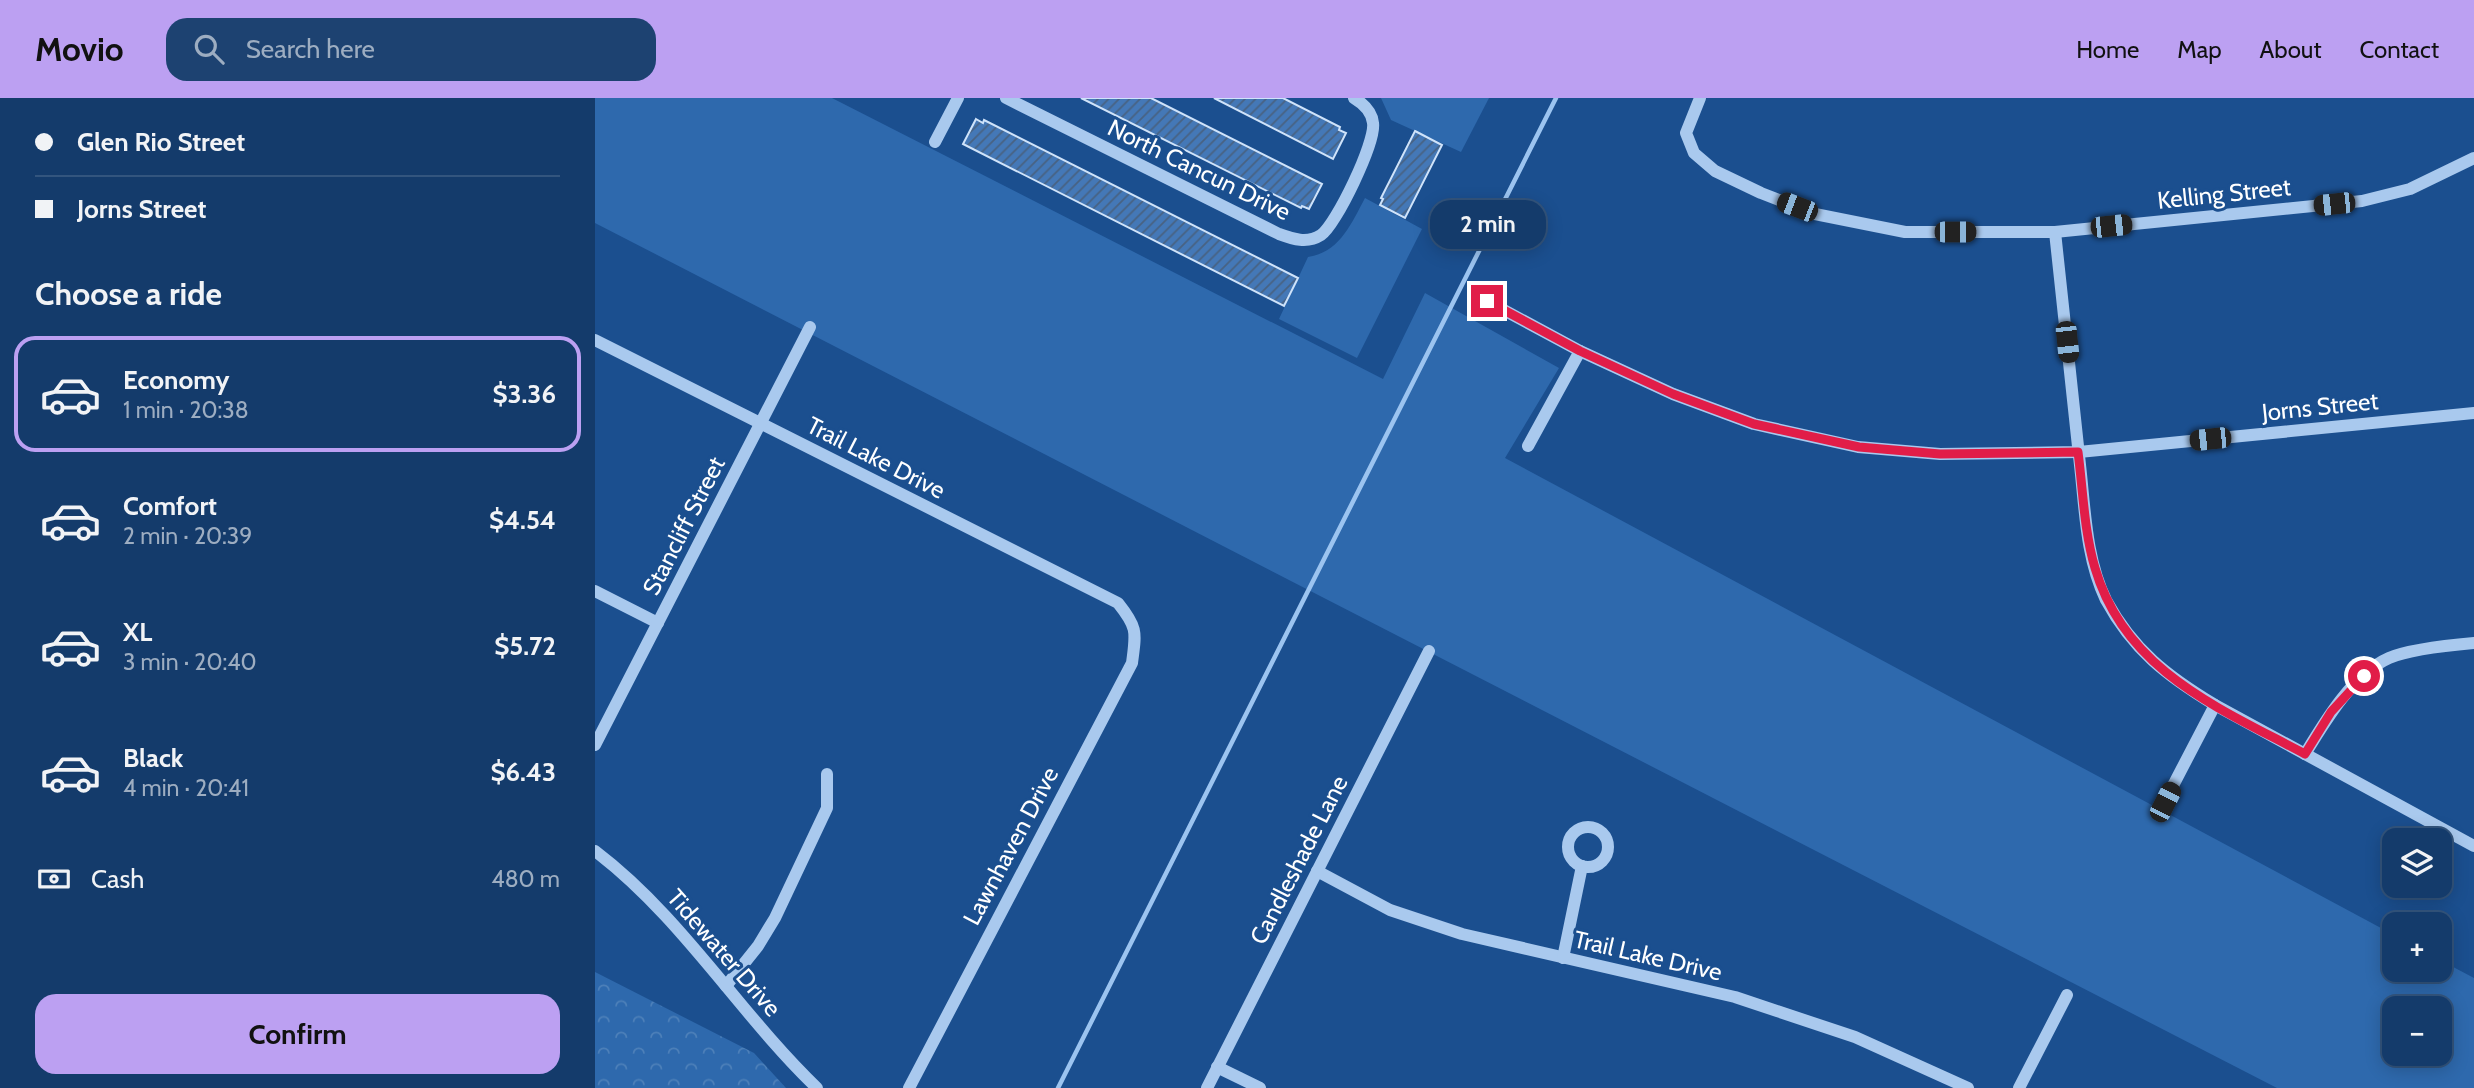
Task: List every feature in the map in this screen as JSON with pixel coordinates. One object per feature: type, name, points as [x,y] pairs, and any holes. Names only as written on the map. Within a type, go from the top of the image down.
[{"type":"street","points":[[935,142],[958,98]]},
{"type":"street","name":"North Cancun Drive","points":[[1006,98],[1279,234],[1299,240],[1321,236],[1332,224],[1370,147],[1374,131],[1370,114],[1365,106],[1354,98]]},
{"type":"street","name":"Kelling Street","points":[[1700,98],[1686,133],[1694,153],[1715,171],[1761,194],[1815,214],[1905,232],[2056,232],[2362,201],[2410,188],[2474,159]]},
{"type":"street","points":[[2056,232],[2089,542],[2105,597],[2138,648],[2157,667],[2215,705],[2474,846]]},
{"type":"street","name":"Jorns Street","points":[[1487,301],[1580,351],[1673,394],[1754,424],[1859,447],[1940,454],[2078,452],[2474,413]]},
{"type":"street","name":"Stancliff Street","points":[[595,746],[810,327]]},
{"type":"street","name":"Trail Lake Drive","points":[[595,340],[1118,603],[1133,621]]},
{"type":"street","points":[[1528,446],[1580,351]]},
{"type":"street","points":[[595,592],[658,623]]},
{"type":"street","name":"Lawnhaven Drive","points":[[909,1088],[1132,663],[1135,641],[1133,621]]},
{"type":"street","points":[[2305,754],[2331,712],[2364,676],[2389,658],[2474,643]]},
{"type":"street","name":"Candleshade Lane","points":[[1206,1088],[1429,651]]},
{"type":"street","points":[[2165,802],[2215,705]]},
{"type":"street","points":[[726,986],[758,946],[781,905],[827,808],[827,774]]},
{"type":"street","name":"Tidewater Drive","points":[[595,851],[659,906],[776,1046],[817,1088]]},
{"type":"street","points":[[1563,958],[1582,866]]},
{"type":"street","name":"Trail Lake Drive","points":[[1317,872],[1390,910],[1462,934],[1735,997],[1797,1017],[1855,1037],[1968,1088]]},
{"type":"street","points":[[2019,1088],[2067,995]]},
{"type":"street","points":[[1217,1067],[1260,1088]]},
{"type":"green space","points":[[595,98],[832,98],[1383,379],[1425,293],[1559,368],[1505,458],[2382,929],[2382,982],[2452,982],[2452,966],[2474,978],[2474,1088],[2277,1088],[595,223]]},
{"type":"green space","points":[[1381,98],[1489,98],[1461,152],[1391,120]]},
{"type":"green space","points":[[1365,198],[1422,229],[1357,358],[1279,319],[1308,257],[1319,254],[1336,243],[1349,227]]},
{"type":"green space","points":[[595,972],[754,1053],[786,1088],[595,1088]]},
{"type":"building","points":[[1081,98],[1151,98],[1322,184],[1309,209],[1302,206],[1301,208]]},
{"type":"building","points":[[1214,98],[1283,98],[1340,127],[1339,130],[1346,133],[1333,159]]},
{"type":"building","points":[[976,119],[983,123],[984,120],[1298,278],[1284,306],[963,144]]},
{"type":"building","points":[[1415,131],[1442,145],[1405,218],[1380,205]]},
{"type":"waterway","points":[[1058,1088],[1556,98]]},
{"type":"route","points":[[1487,301],[1580,351],[1673,394],[1754,424],[1859,447],[1940,454],[2078,452],[2089,542],[2095,568],[2105,597],[2138,648],[2157,667],[2183,686],[2305,754],[2331,712],[2364,676]]}]
